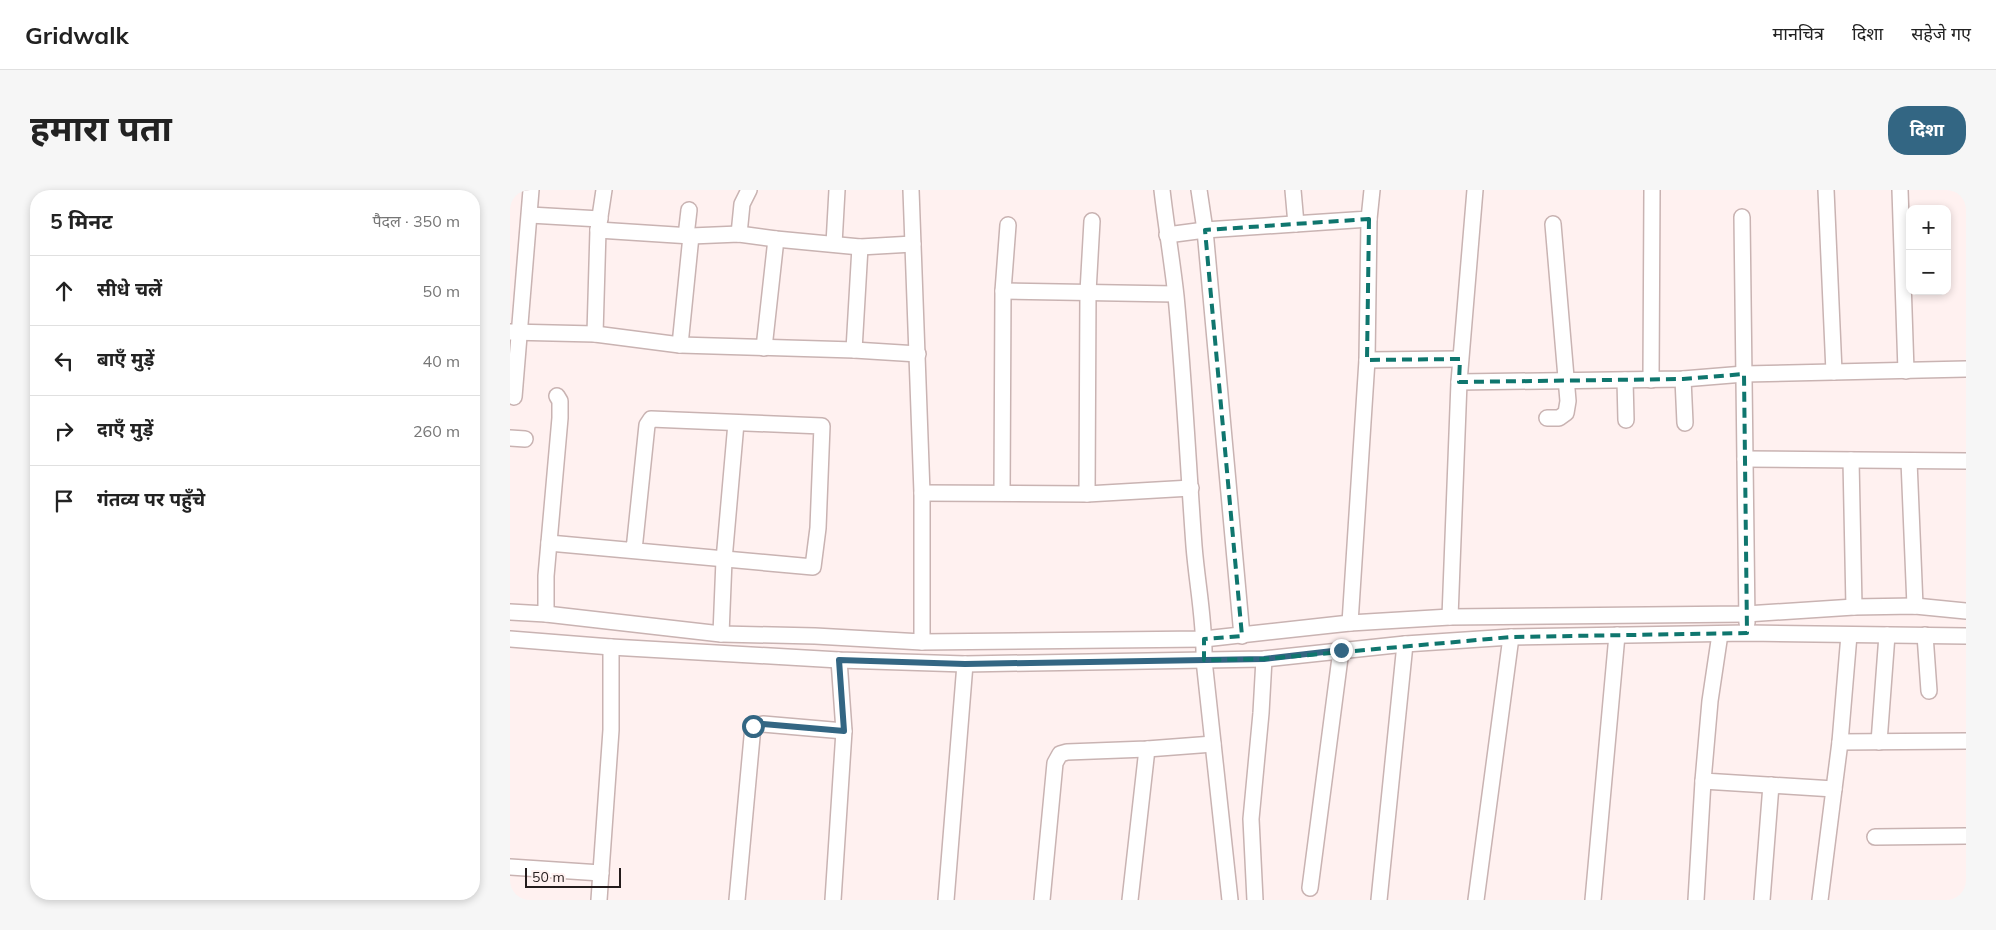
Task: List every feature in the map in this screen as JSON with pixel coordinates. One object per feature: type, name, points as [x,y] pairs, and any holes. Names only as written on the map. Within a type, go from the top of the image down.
[{"type":"street","points":[[514,397],[514,332],[530,215],[531,190]]},
{"type":"street","points":[[595,334],[599,225],[604,190]]},
{"type":"street","points":[[739,234],[742,204],[749,190]]},
{"type":"street","points":[[834,244],[837,190]]},
{"type":"street","points":[[911,190],[922,493],[922,642]]},
{"type":"street","points":[[1162,190],[1176,294],[1194,547],[1204,639],[1204,660],[1230,900]]},
{"type":"street","points":[[1199,190],[1242,636]]},
{"type":"street","points":[[1293,190],[1296,224]]},
{"type":"street","points":[[1350,623],[1367,360],[1369,219],[1372,190]]},
{"type":"street","points":[[1450,617],[1460,359],[1474,190]]},
{"type":"street","points":[[1651,380],[1652,190]]},
{"type":"street","points":[[1826,190],[1834,372]]},
{"type":"street","points":[[1900,190],[1906,371]]},
{"type":"street","points":[[680,345],[689,236],[689,210]]},
{"type":"street","points":[[530,215],[689,236],[739,234],[860,247],[913,244]]},
{"type":"street","points":[[1742,217],[1747,633]]},
{"type":"street","points":[[1167,235],[1204,230],[1369,219]]},
{"type":"street","points":[[1087,494],[1088,292],[1092,221]]},
{"type":"street","points":[[1547,418],[1559,418],[1566,413],[1568,401],[1553,224]]},
{"type":"street","points":[[1002,492],[1003,291],[1008,225]]},
{"type":"street","points":[[764,348],[776,239]]},
{"type":"street","points":[[854,350],[860,247]]},
{"type":"street","points":[[1003,291],[1176,294]]},
{"type":"street","points":[[514,332],[595,334],[680,345],[854,350],[918,354]]},
{"type":"street","points":[[1367,360],[1460,359]]},
{"type":"street","points":[[1459,382],[1651,380],[1744,374],[1966,370]]},
{"type":"street","points":[[1683,379],[1684,423]]},
{"type":"street","points":[[1625,380],[1626,420]]},
{"type":"street","points":[[546,614],[546,576],[560,418],[560,401],[557,396]]},
{"type":"street","points":[[550,543],[813,567],[818,528],[822,426],[651,419],[647,425],[634,550]]},
{"type":"street","points":[[721,634],[724,560],[736,423]]},
{"type":"street","points":[[1744,460],[1966,461]]},
{"type":"street","points":[[1851,460],[1854,607]]},
{"type":"street","points":[[1909,460],[1915,606]]},
{"type":"street","points":[[922,493],[1087,494],[1191,488]]},
{"type":"street","points":[[510,612],[546,614],[721,634],[815,636],[922,642],[1204,639],[1350,623],[1450,617],[1746,614],[1854,607],[1915,606],[1966,611]]},
{"type":"street","points":[[510,639],[611,647],[839,660],[965,664],[1264,659],[1405,644],[1511,637],[1747,633],[1966,636]]},
{"type":"street","points":[[1696,900],[1710,701],[1720,634]]},
{"type":"street","points":[[1820,900],[1840,742],[1849,635]]},
{"type":"street","points":[[1879,742],[1887,635]]},
{"type":"street","points":[[1925,635],[1929,691]]},
{"type":"street","points":[[1593,900],[1617,636]]},
{"type":"street","points":[[1476,900],[1511,637]]},
{"type":"street","points":[[1379,900],[1405,644]]},
{"type":"street","points":[[599,900],[611,730],[611,647]]},
{"type":"street","points":[[1310,888],[1331,712],[1341,650]]},
{"type":"street","points":[[1255,900],[1251,819],[1264,659]]},
{"type":"street","points":[[833,900],[844,731],[839,660]]},
{"type":"street","points":[[946,900],[965,664]]},
{"type":"street","points":[[737,900],[753,726],[763,724],[844,731]]},
{"type":"street","points":[[1840,742],[1966,741]]},
{"type":"street","points":[[1042,900],[1055,763],[1060,754],[1066,752],[1213,744]]},
{"type":"street","points":[[1130,900],[1147,749]]},
{"type":"street","points":[[1703,781],[1834,789]]},
{"type":"street","points":[[1762,900],[1771,785]]},
{"type":"street","points":[[1874,837],[1966,836]]},
{"type":"street","points":[[510,867],[601,874]]},
{"type":"highlighted area","points":[[1369,219],[1367,360],[1460,359],[1459,382],[1683,379],[1744,374],[1747,633],[1511,637],[1264,659],[1204,660],[1204,639],[1242,636],[1205,230]]},
{"type":"route","points":[[753,726],[763,724],[844,731],[839,660],[965,664],[1264,659],[1341,650]]}]
